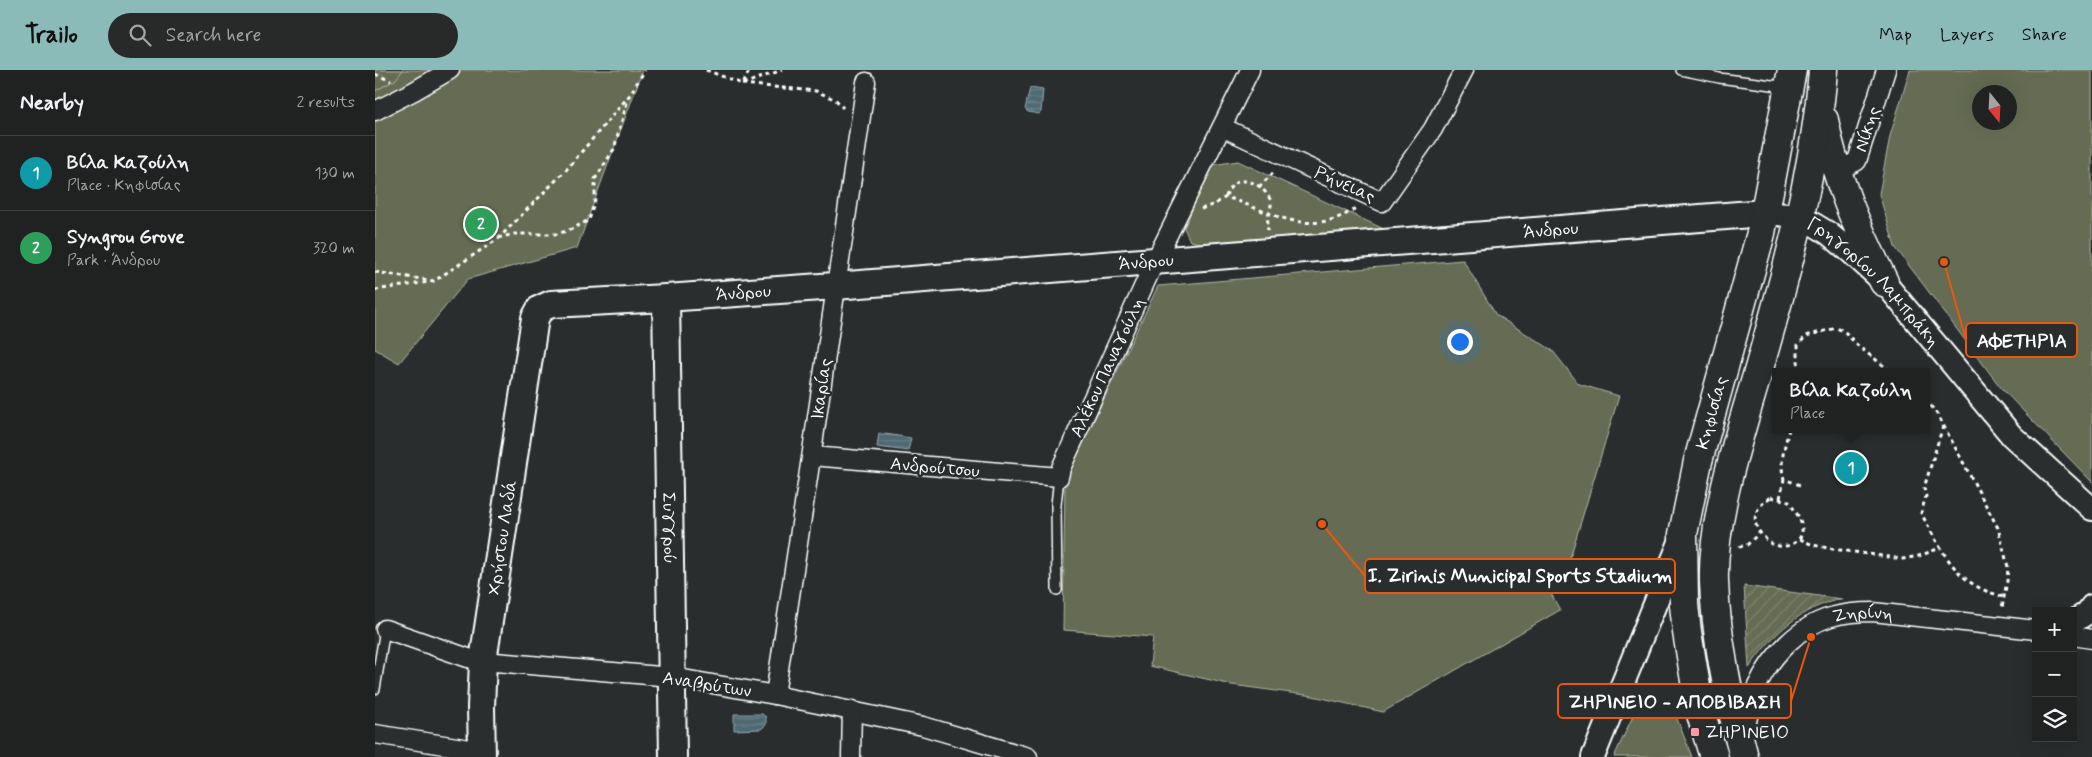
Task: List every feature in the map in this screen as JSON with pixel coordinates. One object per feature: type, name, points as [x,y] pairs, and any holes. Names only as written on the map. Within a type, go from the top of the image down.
[{"type":"main road","name":"Κηφισίας","points":[[1743,754],[1720,648],[1714,582],[1717,537],[1733,460],[1790,263],[1821,101],[1823,70]]},
{"type":"main road","name":"Κηφισίας","points":[[1714,757],[1700,711],[1687,632],[1684,605],[1683,534],[1698,462],[1761,233],[1791,79]]},
{"type":"main road","points":[[1821,101],[1832,158],[1853,219],[1884,282]]},
{"type":"main road","name":"Άνδρου","points":[[535,318],[540,309],[551,304],[835,286],[1764,213]]},
{"type":"main road","name":"Συγγρού","points":[[666,298],[673,757]]},
{"type":"main road","name":"Χρήστου Λαδά","points":[[482,754],[481,707],[483,661],[535,318]]},
{"type":"street","points":[[375,111],[450,70]]},
{"type":"street","name":"Αλέκου Παναγούλη","points":[[1059,477],[1061,468],[1155,261],[1250,70]]},
{"type":"street","name":"Ρήνειας","points":[[1222,127],[1382,202],[1433,129],[1464,70]]},
{"type":"street","name":"Νίκης","points":[[1832,158],[1843,165],[1857,161],[1886,70]]},
{"type":"street","name":"Ικαρίας","points":[[775,695],[812,456],[835,286],[866,82]]},
{"type":"street","name":"Γρηγορίου Λαμπράκη","points":[[1764,213],[1800,216],[1829,233],[1884,282],[2012,436],[2090,509]]},
{"type":"street","name":"Ανδρούτσου","points":[[812,456],[1059,477]]},
{"type":"street","points":[[1593,757],[1683,534]]},
{"type":"street","points":[[2077,619],[2087,613],[2092,606]]},
{"type":"street","name":"Ζηρίνη","points":[[1743,754],[1748,715],[1757,686],[1786,646],[1801,632],[1816,623],[1830,617],[1849,613],[1873,612],[2032,630]]},
{"type":"street","name":"Αναβρύτων","points":[[385,629],[468,658],[483,661],[672,677],[775,695],[923,726],[1028,757]]},
{"type":"street","points":[[2077,637],[2092,639]]},
{"type":"street","points":[[851,757],[852,710]]},
{"type":"street","points":[[375,734],[482,754]]},
{"type":"lane","points":[[1681,70],[1719,78],[1791,79]]},
{"type":"lane","points":[[1057,590],[1056,505],[1059,477]]},
{"type":"lane","points":[[375,689],[385,629]]},
{"type":"path","points":[[375,290],[434,281],[498,238],[566,170],[629,96],[645,70]]},
{"type":"path","points":[[706,70],[742,84],[817,91],[836,100],[859,131]]},
{"type":"path","points":[[742,84],[750,70]]},
{"type":"path","points":[[742,84],[782,70]]},
{"type":"path","points":[[498,238],[514,234],[557,234],[573,230],[589,220],[595,200],[595,179],[614,149],[629,96]]},
{"type":"path","points":[[1183,207],[1205,208],[1226,197],[1228,190],[1236,182],[1244,181],[1255,184],[1271,201],[1267,226],[1274,252]]},
{"type":"path","points":[[1226,197],[1268,212],[1279,218],[1294,222],[1311,223],[1346,215],[1372,198]]},
{"type":"path","points":[[375,272],[434,281]]},
{"type":"path","points":[[1799,368],[1798,345],[1806,336],[1836,328],[1844,331],[1859,346],[1887,368]]},
{"type":"path","points":[[1930,404],[1944,425],[1998,528],[2008,567],[2004,597],[1997,626]]},
{"type":"path","points":[[1944,425],[1924,488],[1926,496],[1921,513],[1940,548],[1952,565],[1978,587],[2004,597]]},
{"type":"path","points":[[1780,498],[1784,479],[1782,460],[1788,433]]},
{"type":"path","points":[[1784,479],[1800,484]]},
{"type":"path","points":[[1771,497],[1788,501],[1800,519],[1803,531],[1800,539],[1790,546],[1781,547],[1771,544],[1756,526],[1755,513],[1761,503],[1771,497]]},
{"type":"path","points":[[1800,539],[1813,545],[1833,549],[1903,559],[1919,556],[1940,548]]},
{"type":"green space","points":[[375,70],[643,70],[577,248],[468,279],[399,363],[375,349]]},
{"type":"green space","points":[[375,70],[403,70],[395,80],[375,91]]},
{"type":"green space","points":[[1910,70],[2092,70],[2092,482],[2001,388],[1895,247],[1879,194],[1890,136]]},
{"type":"green space","points":[[1238,161],[1386,230],[1204,244],[1190,241],[1184,228],[1212,165]]},
{"type":"green space","points":[[1463,260],[1496,315],[1552,350],[1579,384],[1619,396],[1567,568],[1543,579],[1560,610],[1383,712],[1313,696],[1232,685],[1150,666],[1153,637],[1063,630],[1065,480],[1158,286]]},
{"type":"green space","points":[[1744,586],[1842,599],[1813,608],[1800,615],[1778,633],[1749,668]]},
{"type":"green space","points":[[1645,690],[1670,701],[1692,757],[1614,757]]},
{"type":"water","points":[[1030,88],[1043,90],[1041,112],[1039,114],[1028,112],[1025,109]]},
{"type":"water","points":[[879,433],[911,438],[908,451],[877,447]]},
{"type":"water","points":[[734,714],[762,714],[766,717],[766,725],[761,729],[734,730]]},
{"type":"place","name":"Syngrou Grove","points":[[481,224]]},
{"type":"place","name":"ΑΦΕΤΗΡΙΑ","points":[[1944,262]]},
{"type":"place","name":"Βίλα Καζούλη","points":[[1851,468]]},
{"type":"place","name":"I. Zirinis Municipal Sports Stadium","points":[[1322,524]]},
{"type":"place","name":"ΖΗΡΙΝΕΙΟ - ΑΠΟΒΙΒΑΣΗ","points":[[1811,637]]},
{"type":"place","name":"ΖΗΡΙΝΕΙΟ","points":[[1695,732]]}]
